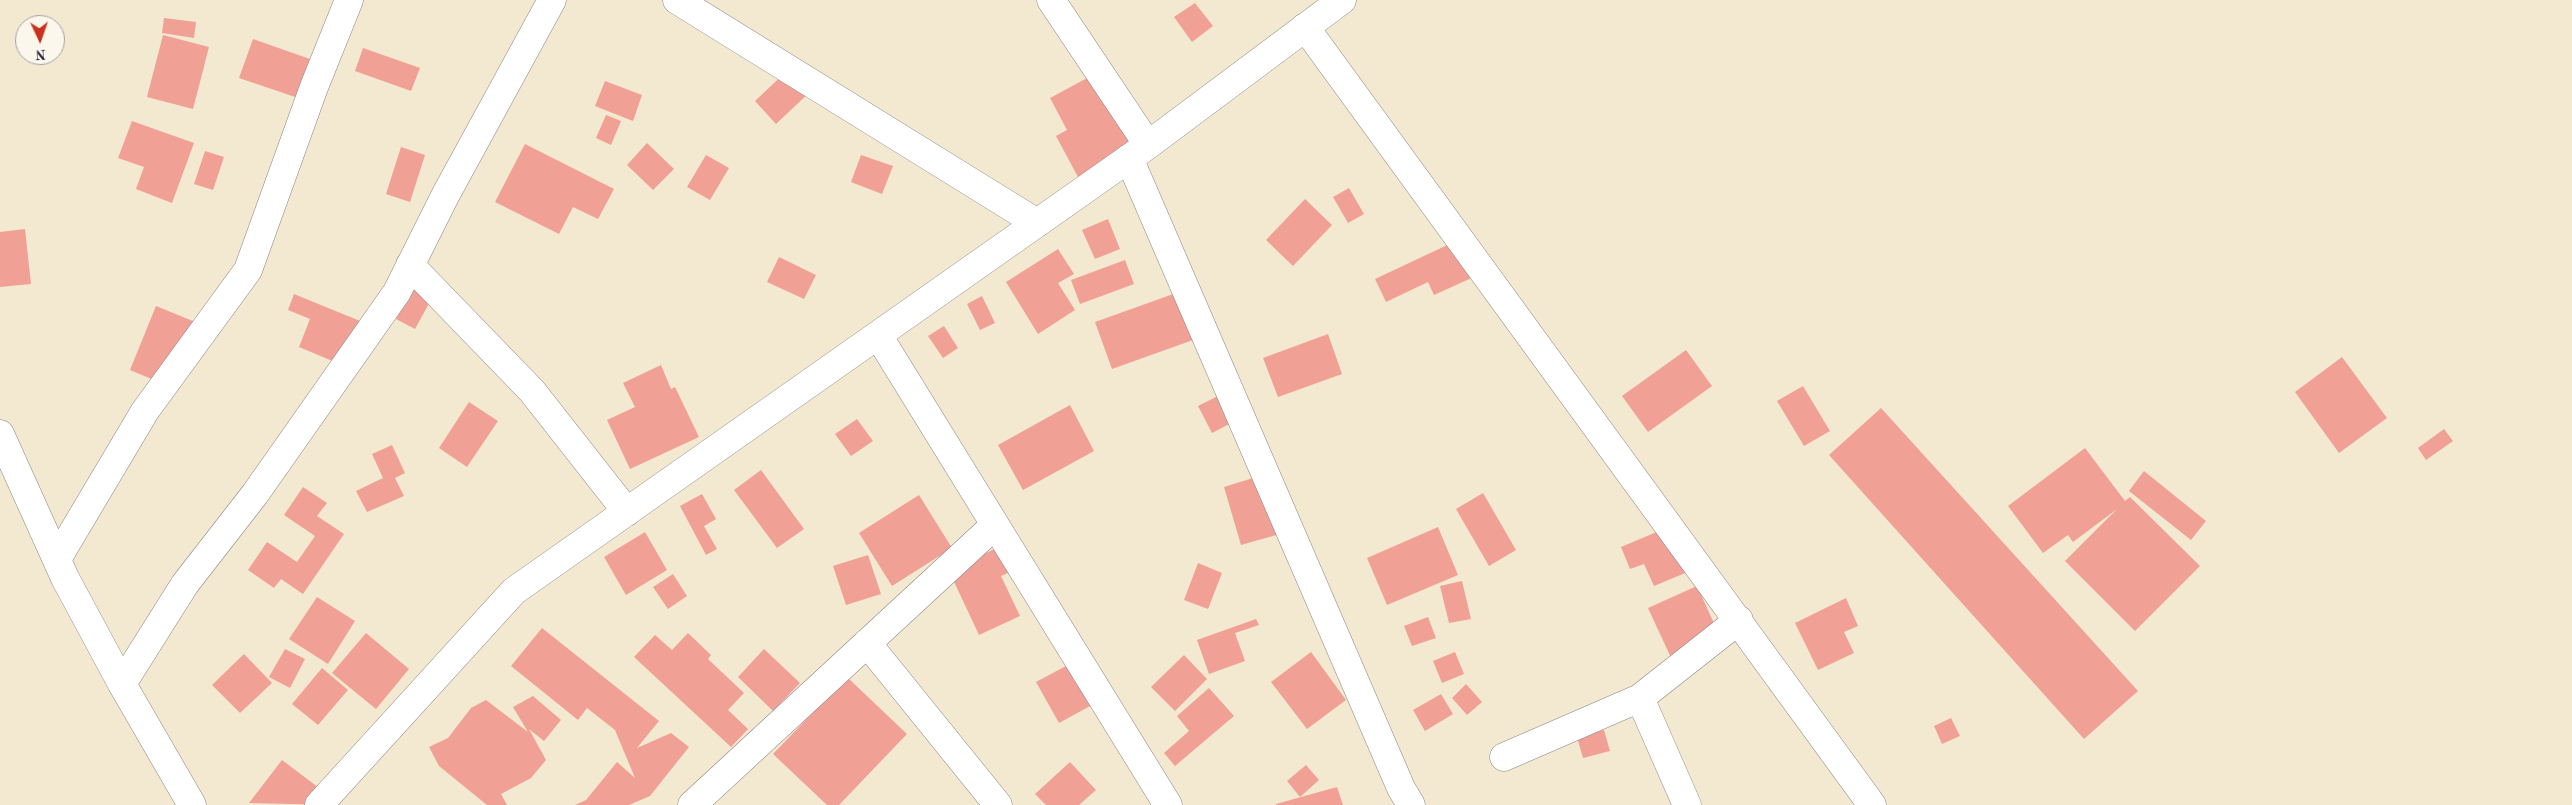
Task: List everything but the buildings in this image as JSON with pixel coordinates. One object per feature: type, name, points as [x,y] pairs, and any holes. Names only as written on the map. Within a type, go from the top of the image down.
[{"type":"street","points":[[57,559],[145,411],[248,270],[314,87],[349,0]]},
{"type":"street","points":[[122,684],[185,584],[255,494],[397,292],[446,194],[552,0]]},
{"type":"street","points":[[677,0],[1037,223]]},
{"type":"street","points":[[1051,0],[1138,152],[1393,770],[1411,805]]},
{"type":"street","points":[[319,805],[514,591],[1138,152],[1342,0]]},
{"type":"street","points":[[1305,27],[1872,805]]},
{"type":"street","points":[[410,266],[532,391],[627,512]]},
{"type":"street","points":[[878,335],[1168,805]]},
{"type":"street","points":[[0,434],[57,559],[122,684],[192,805]]},
{"type":"street","points":[[692,805],[995,525]]},
{"type":"street","points":[[1504,757],[1640,698],[1739,620]]},
{"type":"street","points":[[867,643],[998,805]]},
{"type":"street","points":[[1640,698],[1687,805]]}]
